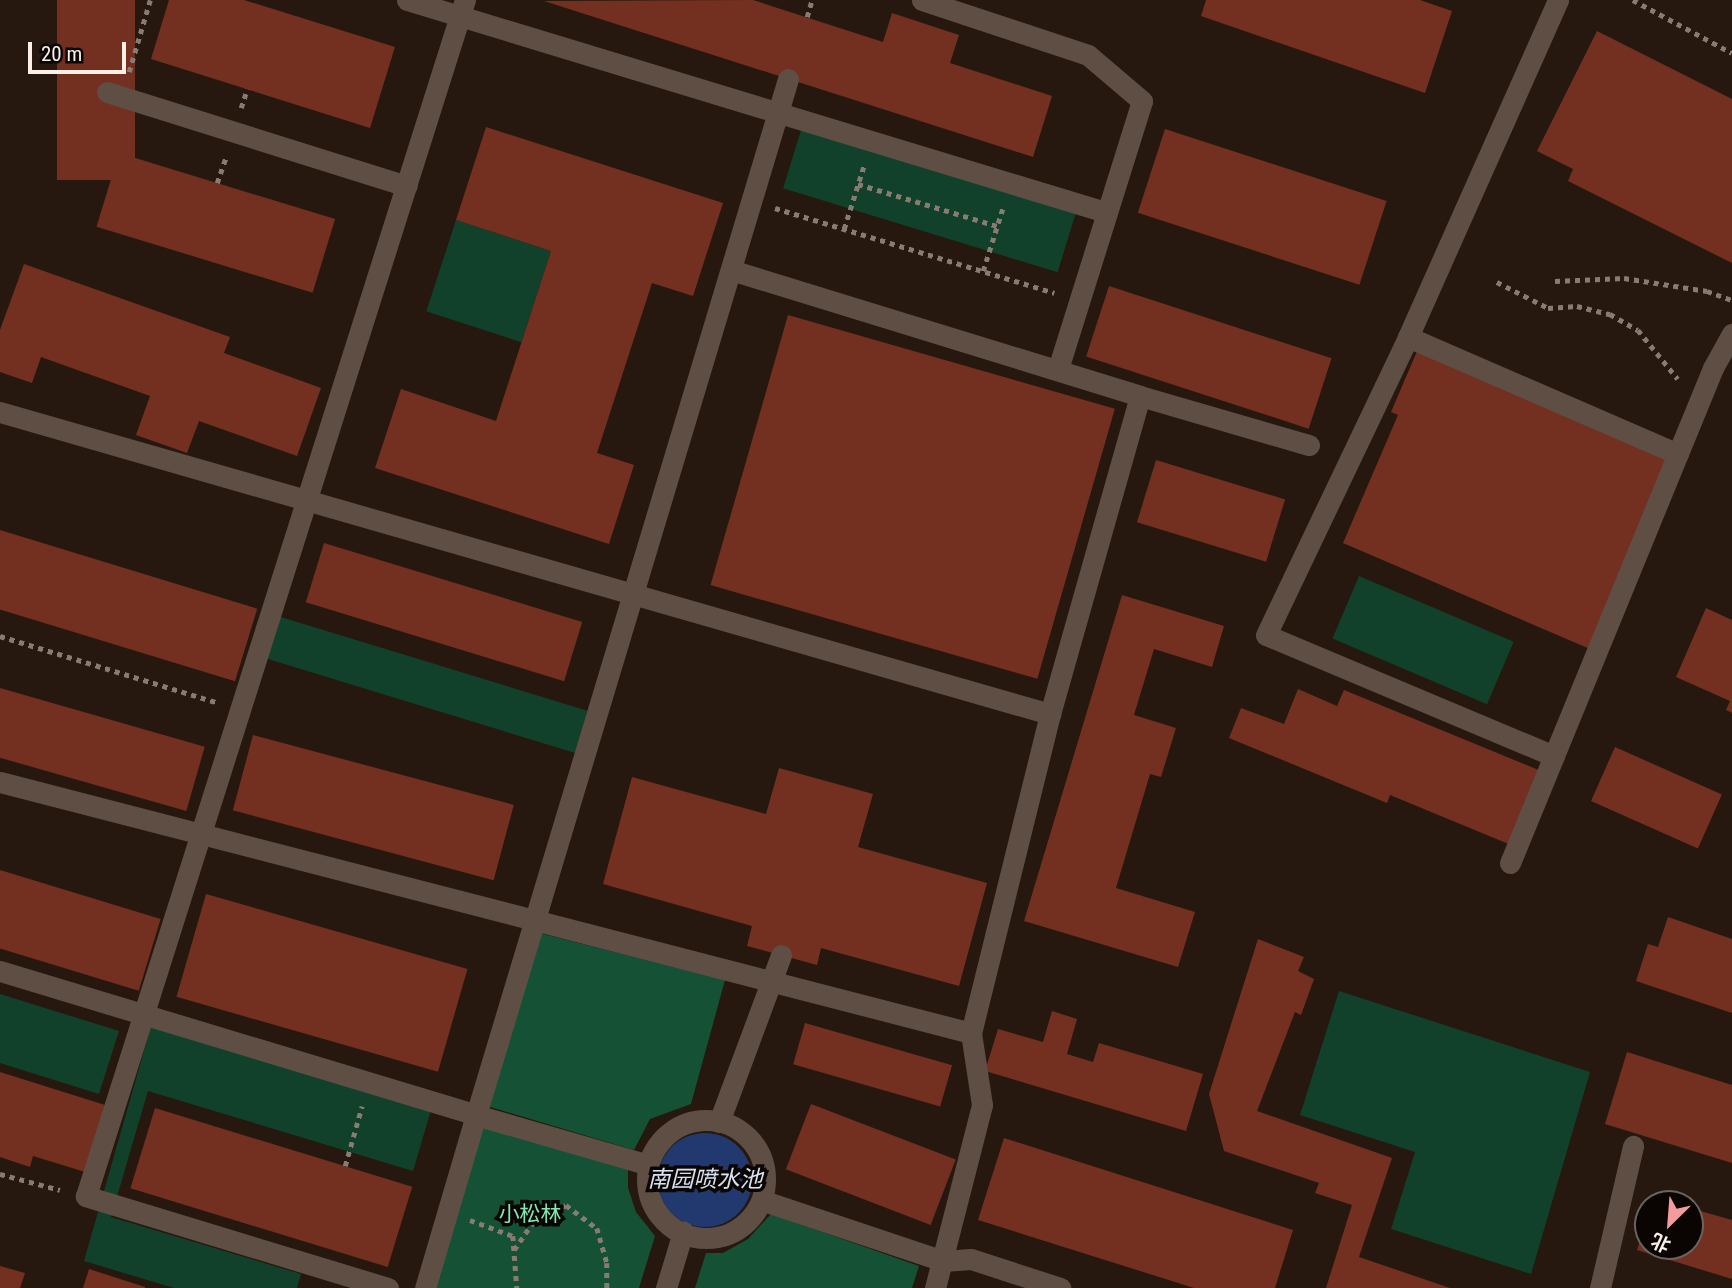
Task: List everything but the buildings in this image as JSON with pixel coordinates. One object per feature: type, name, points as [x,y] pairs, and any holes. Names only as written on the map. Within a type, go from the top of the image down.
[{"type":"lane","points":[[407,0],[463,8],[778,113],[1105,212]]},
{"type":"lane","points":[[922,0],[1088,55],[1142,101],[1105,212],[1058,369]]},
{"type":"lane","points":[[1554,756],[1266,635],[1408,337],[1559,0]]},
{"type":"lane","points":[[388,1288],[86,1196],[463,8]]},
{"type":"lane","points":[[425,1288],[788,79]]},
{"type":"lane","points":[[114,94],[407,186]]},
{"type":"lane","points":[[731,270],[1309,445]]},
{"type":"lane","points":[[1510,863],[1692,419],[1732,334]]},
{"type":"lane","points":[[1408,337],[1678,454]]},
{"type":"lane","points":[[935,1288],[982,1105],[971,1032],[1049,713],[1140,396]]},
{"type":"lane","points":[[0,412],[307,498],[633,596],[1049,713]]},
{"type":"lane","points":[[0,782],[775,979],[971,1032]]},
{"type":"lane","points":[[719,1122],[775,979],[781,956]]},
{"type":"lane","points":[[0,971],[649,1165]]},
{"type":"lane","points":[[702,1120],[719,1122],[740,1131],[758,1150],[764,1167],[764,1201],[749,1219],[724,1235],[692,1236],[683,1232],[654,1207],[647,1182],[649,1165],[663,1139],[677,1128],[702,1120]]},
{"type":"lane","points":[[1600,1288],[1633,1146]]},
{"type":"lane","points":[[764,1201],[943,1261],[971,1259],[1060,1288]]},
{"type":"lane","points":[[666,1288],[683,1232]]},
{"type":"path","points":[[114,94],[150,0]]},
{"type":"path","points":[[807,17],[812,0]]},
{"type":"path","points":[[1633,0],[1732,53]]},
{"type":"path","points":[[844,229],[868,152]]},
{"type":"path","points":[[858,184],[997,226]]},
{"type":"path","points":[[983,271],[1007,194]]},
{"type":"path","points":[[752,201],[1079,300]]},
{"type":"path","points":[[1555,281],[1623,278],[1707,291],[1732,300]]},
{"type":"path","points":[[1497,282],[1548,309],[1588,309],[1638,330],[1676,373],[1692,419]]},
{"type":"path","points":[[0,636],[240,709]]},
{"type":"path","points":[[345,1166],[368,1082]]},
{"type":"path","points":[[0,1174],[86,1196]]},
{"type":"path","points":[[514,1250],[534,1220],[566,1205],[597,1228],[607,1263],[607,1288]]},
{"type":"path","points":[[447,1213],[513,1236],[517,1288]]},
{"type":"green space","points":[[801,130],[1075,214],[1058,272],[783,188]]},
{"type":"green space","points":[[456,220],[551,251],[521,342],[426,311]]},
{"type":"green space","points":[[1359,576],[1514,642],[1487,704],[1332,639]]},
{"type":"green space","points":[[271,614],[597,714],[584,756],[258,656]]},
{"type":"green space","points":[[539,933],[725,980],[691,1104],[650,1119],[634,1150],[487,1106]]},
{"type":"green space","points":[[1339,991],[1590,1072],[1531,1274],[1391,1229],[1415,1152],[1300,1115]]},
{"type":"green space","points":[[0,994],[119,1031],[99,1094],[0,1063]]},
{"type":"green space","points":[[152,1023],[431,1110],[413,1171],[148,1091],[111,1217],[301,1274],[297,1288],[174,1288],[84,1261]]},
{"type":"green space","name":"小松林","points":[[480,1122],[628,1166],[628,1188],[636,1212],[655,1236],[639,1288],[430,1288]]},
{"type":"green space","points":[[771,1214],[919,1266],[912,1288],[695,1288],[706,1253],[723,1253],[748,1239]]},
{"type":"water","name":"南园喷水池","points":[[705,1133],[723,1137],[738,1147],[748,1162],[752,1180],[748,1198],[738,1213],[723,1223],[705,1227],[687,1223],[672,1213],[662,1198],[658,1180],[662,1162],[672,1147],[687,1137]]}]
